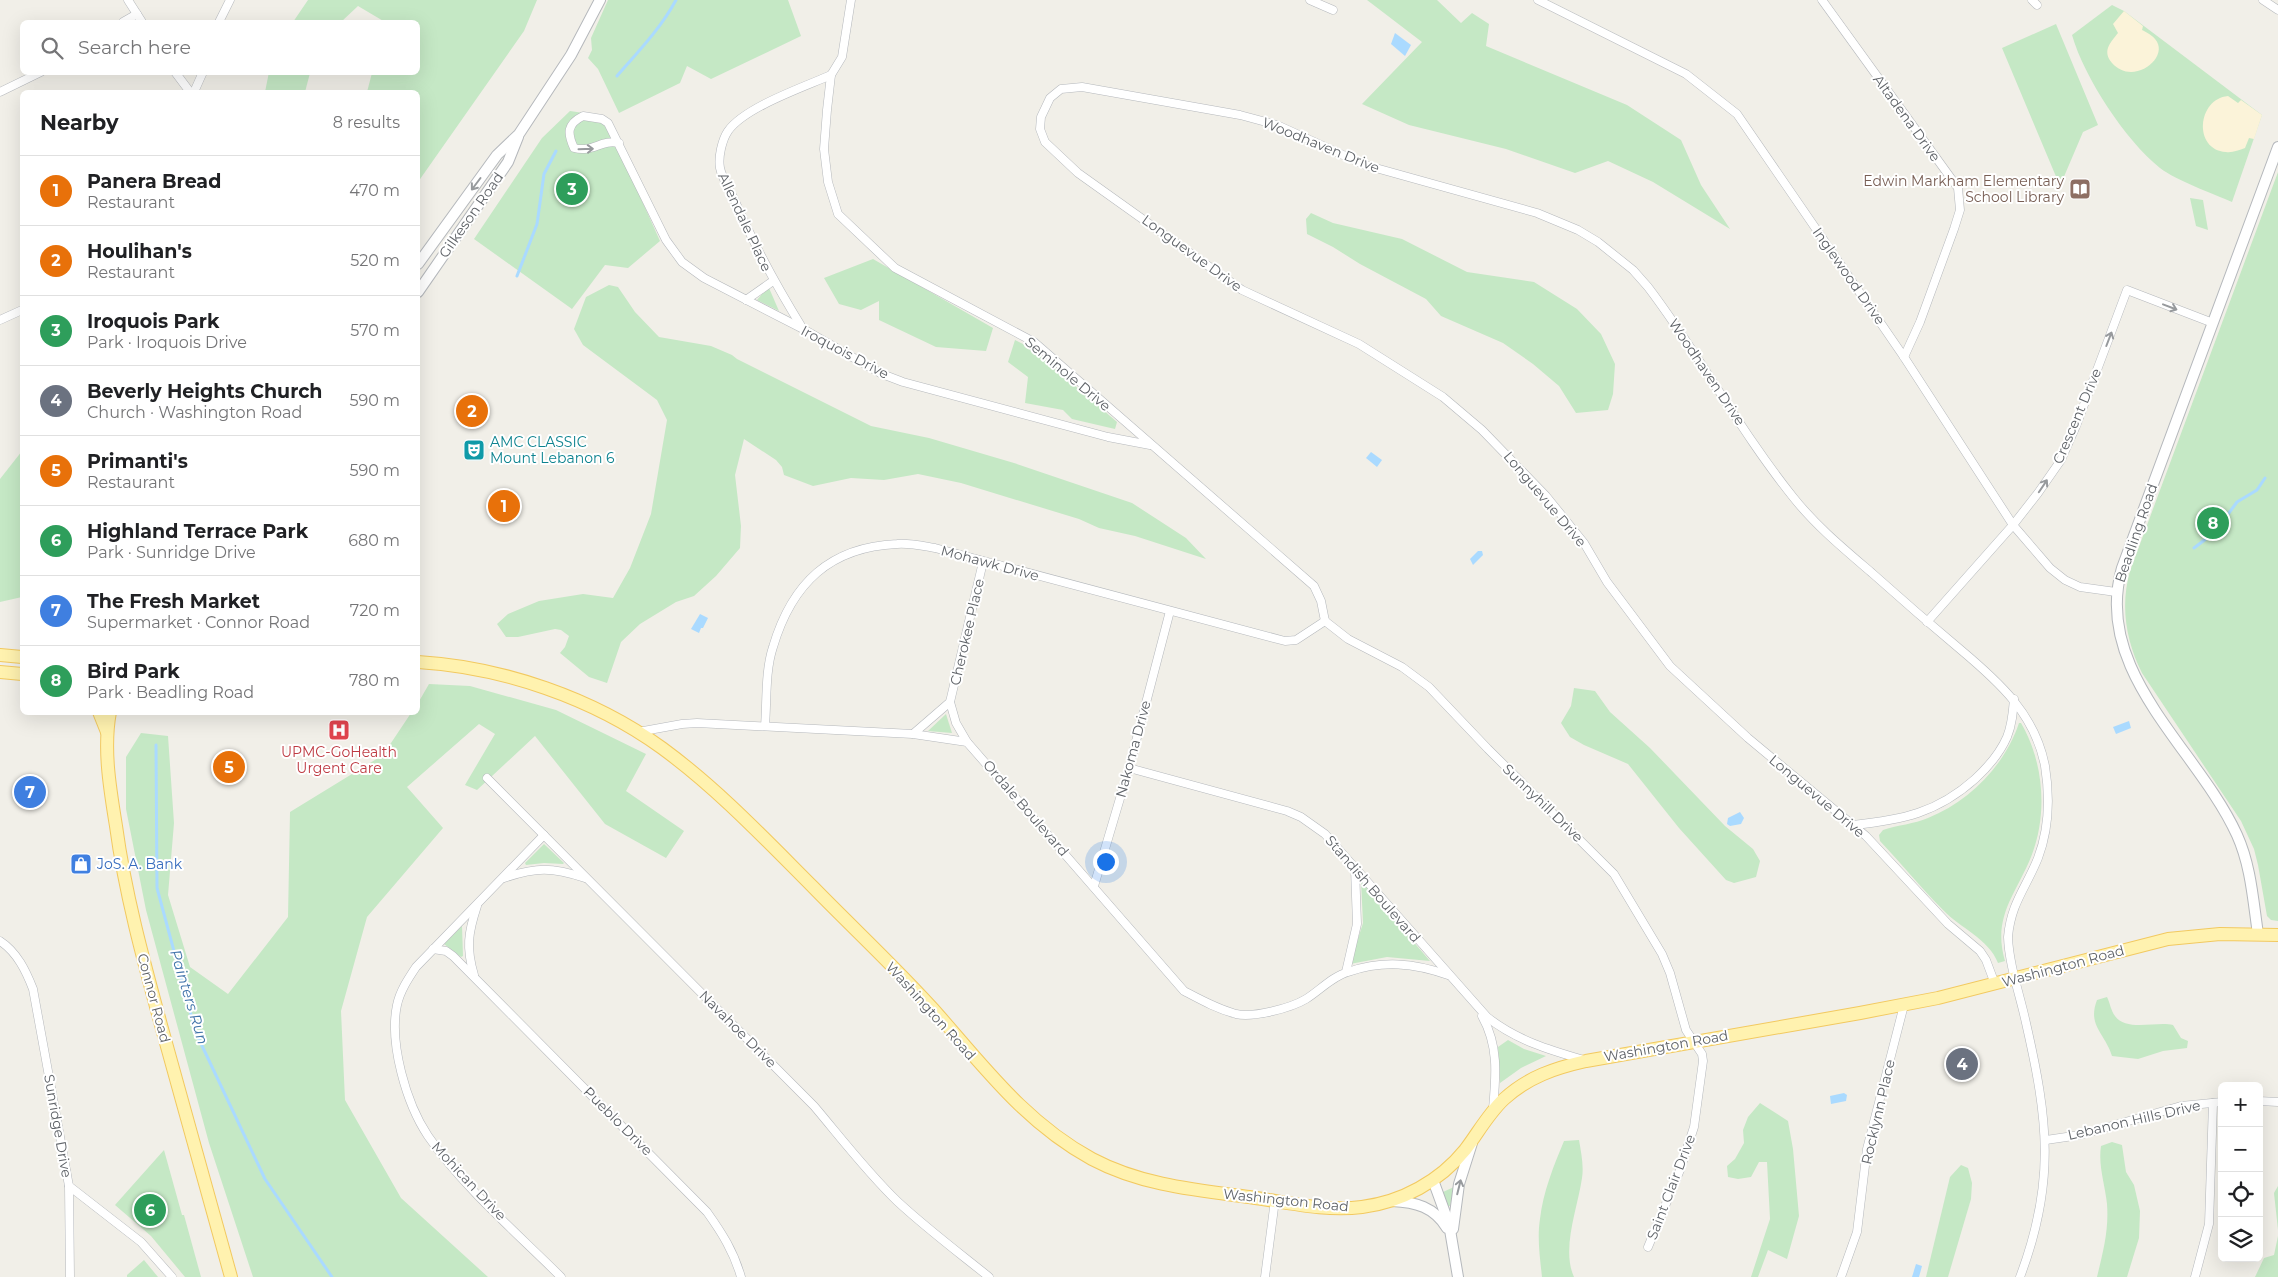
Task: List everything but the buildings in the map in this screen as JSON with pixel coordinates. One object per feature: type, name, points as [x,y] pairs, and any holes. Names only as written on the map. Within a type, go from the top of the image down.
[{"type":"main road","points":[[0,655],[20,657]]},
{"type":"main road","name":"Washington Road","points":[[420,662],[479,670],[532,685],[589,706],[638,732],[681,762],[728,802],[917,992],[1001,1087],[1061,1138],[1103,1164],[1150,1182],[1336,1208],[1362,1207],[1389,1201],[1413,1192],[1433,1180],[1458,1158],[1493,1110],[1512,1092],[1534,1078],[1556,1068],[1694,1041],[1904,1005],[2016,979],[2168,939],[2212,934],[2278,935]]},
{"type":"main road","points":[[0,672],[20,674]]},
{"type":"main road","points":[[100,715],[107,732]]},
{"type":"main road","name":"Connor Road","points":[[110,715],[107,732],[113,810],[131,910],[162,1030],[231,1277]]},
{"type":"main road","points":[[107,732],[118,715]]},
{"type":"street","points":[[128,0],[141,20]]},
{"type":"street","points":[[220,20],[230,0]]},
{"type":"street","name":"Gilkeson Road","points":[[420,289],[508,162],[519,134],[571,55],[600,0]]},
{"type":"street","points":[[831,75],[842,57],[851,0]]},
{"type":"street","points":[[1310,0],[1328,5]]},
{"type":"street","name":"Inglewood Drive","points":[[1538,0],[1686,74],[1737,114],[1904,357],[2013,525],[2050,568],[2065,580],[2080,587],[2116,592]]},
{"type":"street","name":"Altadena Drive","points":[[1822,0],[1958,188],[1960,210],[1920,322],[1904,357]]},
{"type":"street","points":[[2263,0],[2278,10]]},
{"type":"street","points":[[126,20],[137,14]]},
{"type":"street","points":[[0,92],[35,75]]},
{"type":"street","points":[[177,75],[188,90]]},
{"type":"street","points":[[195,90],[202,75]]},
{"type":"street","name":"Allendale Place","points":[[804,329],[773,281],[720,168],[721,148],[729,131],[749,114],[773,100],[831,75]]},
{"type":"street","name":"Seminole Drive","points":[[831,75],[824,149],[828,182],[838,214],[896,268],[1034,342],[1314,586],[1321,601],[1325,621]]},
{"type":"street","name":"Woodhaven Drive","points":[[1050,98],[1061,89],[1082,87],[1240,115],[1277,126],[1365,165],[1537,213],[1564,223],[1598,242],[1633,270],[1648,286],[1776,474],[1811,518],[1927,622],[1997,681],[2014,699],[2029,723],[2040,750],[2048,795],[2043,844],[2010,918],[2008,944],[2040,1082],[2046,1140],[2045,1171],[2040,1212],[2029,1254],[2020,1277]]},
{"type":"street","name":"Longuevue Drive","points":[[1050,98],[1041,116],[1040,129],[1045,142],[1078,173],[1242,290],[1359,344],[1443,398],[1482,430],[1546,496],[1584,543],[1608,582],[1670,666],[1748,738],[1878,848],[1948,924],[1980,951],[1986,960],[1995,984]]},
{"type":"street","name":"Iroquois Drive","points":[[619,142],[612,141],[594,149],[583,150],[574,148],[569,138],[568,130],[571,125],[584,116],[602,119],[608,123],[619,142],[666,240],[682,262],[704,278],[804,329],[882,374],[903,382],[1108,437],[1152,446]]},
{"type":"street","name":"Gilkeson Road","points":[[420,261],[497,155],[519,134]]},
{"type":"street","name":"Beadling Road","points":[[2258,934],[2250,874],[2240,841],[2222,806],[2135,676],[2124,650],[2120,634],[2116,592],[2122,568],[2278,147]]},
{"type":"street","name":"Allendale Place","points":[[746,300],[773,281]]},
{"type":"street","name":"Crescent Drive","points":[[1927,622],[2013,525],[2061,460],[2076,426],[2127,290],[2213,323]]},
{"type":"street","points":[[0,320],[20,311]]},
{"type":"street","name":"Mohawk Drive","points":[[765,726],[772,648],[787,609],[807,580],[832,561],[864,547],[899,544],[935,548],[1285,641],[1296,640],[1325,621]]},
{"type":"street","name":"Cherokee Place","points":[[967,742],[956,723],[950,702],[983,562]]},
{"type":"street","name":"Nakoma Drive","points":[[1094,886],[1129,768],[1170,611]]},
{"type":"street","name":"Sunnyhill Drive","points":[[1325,621],[1348,639],[1402,668],[1429,686],[1488,749],[1605,864],[1622,885],[1662,954],[1670,973],[1686,1030],[1694,1041]]},
{"type":"street","points":[[1853,825],[1898,820],[1925,812],[1961,791],[1991,763],[2003,745],[2010,728],[2014,699]]},
{"type":"street","name":"Cherokee Place","points":[[913,734],[950,702]]},
{"type":"street","points":[[638,732],[690,723],[913,734],[967,742]]},
{"type":"street","name":"Ordale Boulevard","points":[[967,742],[1184,991],[1211,1006],[1238,1015],[1273,1012],[1304,1000],[1346,972],[1386,964],[1421,966],[1448,975]]},
{"type":"street","name":"Standish Boulevard","points":[[1129,768],[1287,811],[1301,817],[1325,834],[1477,1008],[1497,1025],[1519,1038],[1543,1048],[1586,1061]]},
{"type":"street","name":"Navahoe Drive","points":[[487,778],[814,1106],[861,1163],[896,1200],[936,1236],[989,1277]]},
{"type":"street","name":"Mohican Drive","points":[[544,835],[416,967],[405,984],[398,1004],[394,1031],[398,1056],[413,1107],[427,1134],[464,1180],[553,1274],[562,1277]]},
{"type":"street","points":[[1346,972],[1358,924],[1355,868]]},
{"type":"street","name":"Mohican Drive","points":[[502,879],[527,870],[544,869],[561,870],[588,879]]},
{"type":"street","name":"Pueblo Drive","points":[[476,978],[470,960],[468,942],[478,904]]},
{"type":"street","name":"Sunridge Drive","points":[[0,941],[16,957],[26,971],[33,989],[69,1186],[141,1242],[172,1277]]},
{"type":"street","name":"Pueblo Drive","points":[[433,948],[446,951],[476,978],[707,1212],[724,1235],[736,1257],[741,1277]]},
{"type":"street","name":"Rocklynn Place","points":[[1840,1277],[1857,1232],[1867,1149],[1904,1005]]},
{"type":"street","points":[[1477,1008],[1489,1031],[1495,1051],[1496,1073],[1493,1110]]},
{"type":"street","name":"Saint Clair Drive","points":[[1648,1247],[1680,1170],[1694,1127],[1703,1061],[1702,1054],[1694,1041]]},
{"type":"street","points":[[2263,1101],[2278,1102]]},
{"type":"street","points":[[2195,1277],[2210,1224],[2218,1102]]},
{"type":"street","name":"Lebanon Hills Drive","points":[[2046,1140],[2080,1135],[2181,1106],[2218,1102]]},
{"type":"street","points":[[1452,1235],[1459,1184],[1473,1138]]},
{"type":"street","points":[[1433,1180],[1452,1235],[1458,1277]]},
{"type":"street","points":[[69,1186],[70,1277]]},
{"type":"street","points":[[1265,1277],[1275,1200]]},
{"type":"street","points":[[1389,1201],[1414,1203],[1429,1209],[1442,1220],[1452,1235]]},
{"type":"green space","points":[[308,0],[537,0],[524,31],[420,179],[420,90],[368,90],[371,75],[420,75],[420,20],[382,20],[358,6],[343,20],[294,20]]},
{"type":"green space","points":[[608,0],[788,0],[801,36],[711,79],[687,66],[680,83],[619,113],[598,69],[588,58],[592,50],[591,38]]},
{"type":"green space","points":[[1367,0],[1437,0],[1461,23],[1472,13],[1489,24],[1486,46],[1627,105],[1681,140],[1701,185],[1730,229],[1653,182],[1608,161],[1575,173],[1506,149],[1409,125],[1362,104],[1422,42]]},
{"type":"green space","points":[[2112,5],[2124,11],[2262,115],[2232,202],[2185,182],[2160,168],[2133,141],[2107,107],[2086,70],[2072,35]]},
{"type":"green space","points":[[2056,24],[2098,125],[2083,132],[2060,186],[2002,48]]},
{"type":"green space","points":[[268,75],[309,75],[306,90],[265,90]]},
{"type":"green space","points":[[570,111],[604,116],[660,241],[628,268],[605,265],[572,309],[474,239],[542,138]]},
{"type":"green space","points":[[2278,172],[2278,921],[2271,920],[2267,916],[2254,849],[2241,821],[2142,673],[2136,661],[2126,623],[2125,597],[2130,571]]},
{"type":"green space","points":[[2190,198],[2203,200],[2208,230],[2196,226]]},
{"type":"green space","points":[[1311,213],[1333,223],[1402,239],[1467,272],[1534,282],[1577,309],[1601,334],[1615,364],[1613,394],[1608,410],[1576,413],[1559,386],[1533,364],[1503,343],[1441,316],[1426,299],[1307,234],[1306,219]]},
{"type":"green space","points":[[873,259],[993,328],[986,351],[936,347],[879,320],[879,301],[861,310],[839,304],[824,278]]},
{"type":"green space","points":[[609,285],[618,287],[635,312],[659,337],[711,346],[871,426],[929,438],[1014,463],[1132,503],[1186,538],[1206,559],[1135,536],[1099,528],[1079,519],[961,483],[918,474],[884,480],[851,478],[813,486],[784,475],[782,467],[776,460],[744,439],[735,475],[741,526],[740,548],[716,576],[694,596],[676,602],[640,624],[621,642],[607,683],[589,677],[560,653],[565,647],[569,636],[561,630],[555,629],[518,637],[506,637],[497,624],[508,614],[539,601],[583,594],[613,598],[630,568],[651,514],[667,420],[657,400],[583,345],[574,329],[586,297]]},
{"type":"green space","points":[[769,288],[779,311],[757,300]]},
{"type":"green space","points":[[1015,340],[1031,348],[1117,422],[1115,429],[1072,419],[1063,410],[1025,403],[1028,377],[1008,362]]},
{"type":"green space","points":[[20,454],[20,597],[0,602],[0,479]]},
{"type":"green space","points":[[429,684],[470,686],[556,710],[646,754],[626,791],[684,831],[666,858],[605,824],[535,736],[477,790],[465,785],[495,734],[479,724],[407,787],[443,828],[367,917],[341,1011],[345,1100],[401,1198],[488,1277],[253,1277],[209,1143],[146,910],[126,809],[126,757],[141,733],[168,736],[174,823],[168,895],[190,967],[228,994],[288,917],[290,812],[383,755],[410,715],[420,715],[420,700]]},
{"type":"green space","points":[[1574,688],[1595,691],[1610,712],[1650,748],[1725,826],[1753,849],[1760,861],[1756,877],[1734,883],[1726,880],[1679,828],[1628,764],[1570,737],[1561,723],[1571,706]]},
{"type":"green space","points":[[946,714],[952,733],[928,731]]},
{"type":"green space","points":[[2019,723],[2021,723],[2029,738],[2039,771],[2041,789],[2040,824],[2031,857],[2008,906],[2004,919],[2001,931],[2005,961],[1998,963],[1994,955],[1981,940],[1950,916],[1927,893],[1880,841],[1879,835],[1883,830],[1928,818],[1943,811],[1972,792],[2005,753]]},
{"type":"green space","points":[[544,844],[564,863],[526,865],[525,863]]},
{"type":"green space","points":[[1361,881],[1430,961],[1387,957],[1350,964],[1363,923]]},
{"type":"green space","points":[[462,926],[463,956],[461,957],[444,944]]},
{"type":"green space","points":[[2107,997],[2114,1014],[2120,1021],[2134,1025],[2173,1025],[2181,1038],[2188,1041],[2187,1048],[2163,1051],[2138,1059],[2112,1056],[2098,1029],[2094,1016],[2097,1000]]},
{"type":"green space","points":[[1508,1040],[1524,1049],[1546,1056],[1521,1068],[1500,1083],[1498,1047]]},
{"type":"green space","points":[[1760,1103],[1788,1121],[1793,1149],[1799,1216],[1787,1259],[1768,1250],[1758,1277],[1751,1277],[1770,1219],[1767,1162],[1759,1162],[1751,1177],[1738,1179],[1728,1177],[1727,1166],[1735,1159],[1744,1143],[1743,1130],[1748,1117]]},
{"type":"green space","points":[[1579,1140],[1583,1173],[1569,1254],[1570,1266],[1574,1277],[1542,1277],[1539,1226],[1546,1189],[1564,1141]]},
{"type":"green space","points":[[2112,1142],[2122,1145],[2126,1172],[2134,1185],[2140,1211],[2139,1238],[2127,1277],[2097,1277],[2107,1223],[2107,1204],[2100,1153],[2101,1146]]},
{"type":"green space","points":[[164,1150],[201,1277],[185,1277],[151,1236],[115,1205]]},
{"type":"green space","points":[[1961,1165],[1968,1168],[1972,1183],[1971,1199],[1948,1277],[1926,1277],[1950,1177]]},
{"type":"green space","points":[[2278,1186],[2278,1230],[2274,1193]]},
{"type":"green space","points":[[1454,1187],[1450,1206],[1448,1206],[1443,1192]]},
{"type":"green space","points":[[2278,1236],[2278,1277],[2255,1277],[2264,1258],[2274,1255]]},
{"type":"green space","points":[[144,1260],[158,1277],[127,1277],[127,1275]]},
{"type":"sand","points":[[2124,11],[2143,26],[2142,30],[2154,38],[2159,46],[2158,54],[2154,61],[2139,71],[2121,70],[2109,59],[2107,51],[2118,33],[2113,24]]},
{"type":"sand","points":[[2228,96],[2238,103],[2241,100],[2262,115],[2254,139],[2249,138],[2245,148],[2228,152],[2215,149],[2208,143],[2204,134],[2203,124],[2210,106],[2218,99]]},
{"type":"water","points":[[1395,33],[1411,45],[1405,56],[1391,44]]},
{"type":"water","points":[[1371,452],[1382,460],[1377,467],[1366,458]]},
{"type":"water","points":[[1478,551],[1482,551],[1483,555],[1473,565],[1470,559]]},
{"type":"water","points":[[700,614],[708,618],[699,633],[691,629]]},
{"type":"water","points":[[2129,721],[2131,728],[2116,734],[2113,727]]},
{"type":"water","points":[[1740,812],[1744,818],[1741,824],[1730,826],[1727,824],[1728,818]]},
{"type":"water","points":[[1844,1093],[1847,1095],[1846,1101],[1831,1104],[1830,1096]]},
{"type":"water","points":[[1916,1264],[1922,1266],[1919,1277],[1912,1277]]},
{"type":"waterway","name":"Painters Run","points":[[617,76],[656,30],[676,0]]},
{"type":"waterway","name":"Painters Run","points":[[517,276],[537,224],[544,174],[556,151]]},
{"type":"waterway","points":[[2194,548],[2215,532],[2237,502],[2257,490],[2265,478]]},
{"type":"waterway","name":"Painters Run","points":[[156,745],[157,888],[196,1033],[265,1179],[332,1277]]},
{"type":"place","name":"Iroquois Park","points":[[572,189]]},
{"type":"place","name":"Edwin Markham Elementary School Library","points":[[2080,189]]},
{"type":"place","name":"Houlihan's","points":[[472,411]]},
{"type":"place","name":"AMC CLASSIC Mount Lebanon 6","points":[[474,450]]},
{"type":"place","name":"Panera Bread","points":[[504,506]]},
{"type":"place","name":"Bird Park","points":[[2213,523]]},
{"type":"place","name":"UPMC-GoHealth Urgent Care","points":[[339,730]]},
{"type":"place","name":"Primanti's","points":[[229,767]]},
{"type":"place","name":"The Fresh Market","points":[[30,792]]},
{"type":"place","name":"JoS. A. Bank","points":[[81,864]]},
{"type":"place","name":"Beverly Heights Church","points":[[1962,1064]]},
{"type":"place","name":"Highland Terrace Park","points":[[150,1210]]}]
